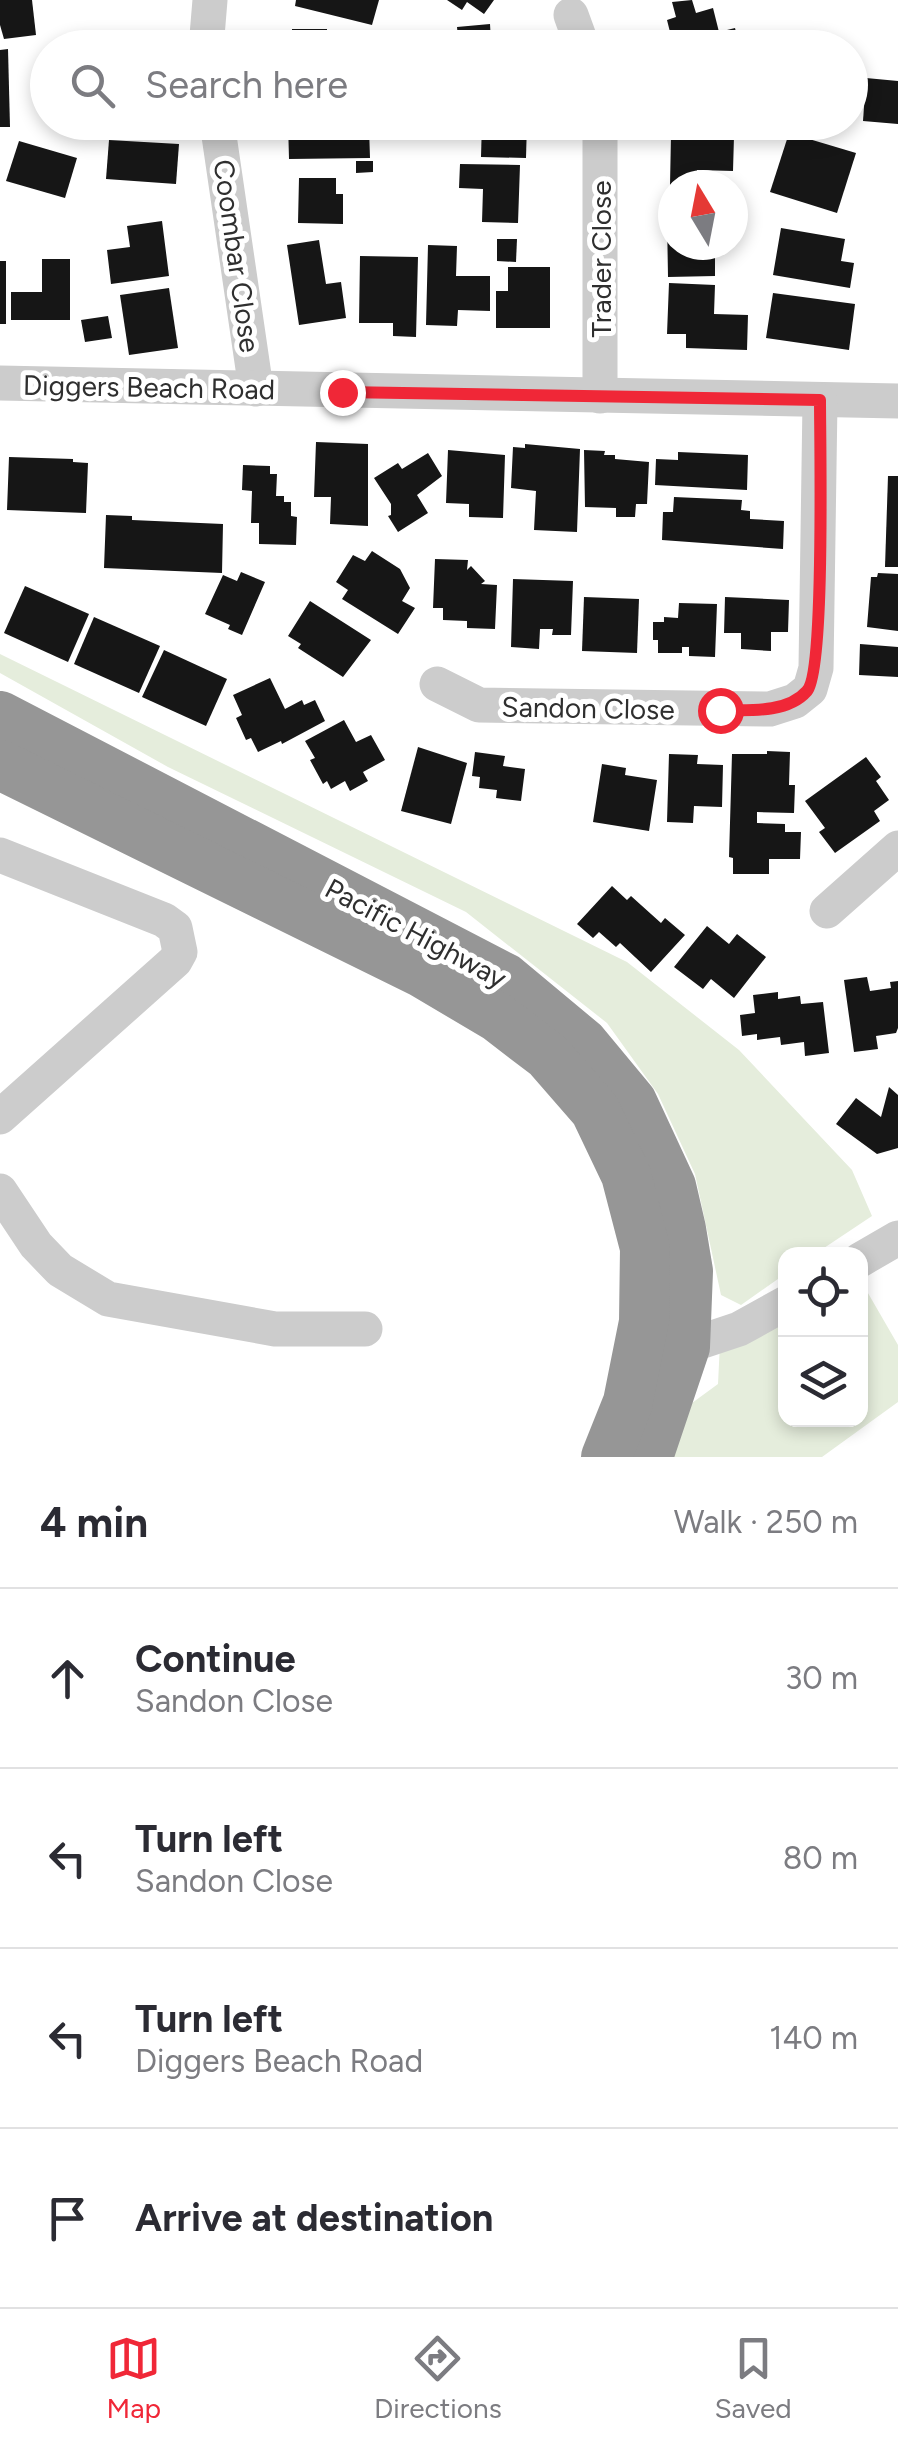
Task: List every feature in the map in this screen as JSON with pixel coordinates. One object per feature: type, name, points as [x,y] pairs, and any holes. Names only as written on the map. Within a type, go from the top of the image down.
[{"type":"highway","name":"Pacific Highway","points":[[0,716],[505,978],[583,1042],[632,1102],[671,1186],[688,1271],[685,1347],[648,1457]]},
{"type":"highway","points":[[0,740],[47,763],[104,769]]},
{"type":"highway","name":"Pacific Highway","points":[[0,766],[421,972],[498,1017],[548,1056],[594,1110],[626,1175],[645,1248],[644,1322],[628,1402],[606,1457]]},
{"type":"street","points":[[208,30],[210,0]]},
{"type":"street","name":"Coombar Close","points":[[220,140],[256,389]]},
{"type":"street","name":"Trader Close","points":[[600,140],[600,396]]},
{"type":"street","name":"Diggers Beach Road","points":[[0,383],[898,401]]},
{"type":"street","name":"Sandon Close","points":[[437,684],[478,705],[492,706],[720,710],[770,709],[794,701],[810,689],[816,668],[820,400]]},
{"type":"street","points":[[827,911],[898,848]]},
{"type":"street","points":[[0,855],[164,920],[174,928],[180,952],[175,962],[0,1117]]},
{"type":"street","points":[[0,1191],[36,1245],[60,1270],[108,1299],[275,1329],[365,1330]]},
{"type":"street","points":[[868,1255],[898,1238]]},
{"type":"street","points":[[685,1347],[739,1330],[778,1308]]},
{"type":"green space","points":[[0,654],[627,962],[739,1050],[852,1170],[872,1216],[826,1247],[778,1247],[778,1279],[741,1305],[721,1295],[695,1174],[658,1094],[607,1023],[466,912],[168,767],[0,673]]},
{"type":"green space","points":[[868,1293],[898,1345],[898,1402],[868,1424]]},
{"type":"green space","points":[[778,1324],[778,1427],[863,1427],[822,1457],[671,1457],[692,1403],[718,1384],[720,1343]]},
{"type":"building","points":[[0,0],[32,0],[35,30],[30,30],[30,36],[4,39]]},
{"type":"building","points":[[296,0],[379,0],[372,25],[295,6]]},
{"type":"building","points":[[447,0],[494,0],[484,14],[467,2],[462,10]]},
{"type":"building","points":[[692,0],[696,13],[713,8],[718,30],[670,30],[667,20],[676,17],[672,2]]},
{"type":"building","points":[[490,24],[490,30],[457,30],[457,27]]},
{"type":"building","points":[[8,49],[10,127],[0,127],[0,50]]},
{"type":"building","points":[[868,78],[898,81],[898,124],[868,121]]},
{"type":"building","points":[[109,140],[179,144],[176,184],[106,179]]},
{"type":"building","points":[[288,140],[369,140],[370,158],[289,159]]},
{"type":"building","points":[[481,140],[526,140],[526,158],[481,157]]},
{"type":"building","points":[[671,140],[734,140],[733,170],[670,170]]},
{"type":"building","points":[[787,140],[812,140],[856,153],[837,213],[770,192]]},
{"type":"building","points":[[19,141],[77,158],[65,198],[6,181]]},
{"type":"building","points":[[356,161],[373,161],[373,172],[356,173]]},
{"type":"building","points":[[460,164],[520,165],[518,223],[482,222],[483,189],[459,188]]},
{"type":"building","points":[[299,178],[336,178],[336,194],[343,194],[343,224],[298,223]]},
{"type":"building","points":[[162,221],[169,276],[111,284],[107,250],[130,247],[127,226]]},
{"type":"building","points":[[781,228],[845,239],[841,261],[854,263],[850,288],[773,275]]},
{"type":"building","points":[[497,239],[517,239],[516,262],[497,261]]},
{"type":"building","points":[[319,240],[326,284],[341,282],[346,318],[299,325],[287,245]]},
{"type":"building","points":[[428,245],[457,246],[456,276],[490,276],[490,311],[458,310],[457,326],[426,325]]},
{"type":"building","points":[[360,256],[418,257],[416,337],[393,336],[393,323],[359,323]]},
{"type":"building","points":[[42,259],[70,259],[70,320],[11,320],[11,292],[42,292]]},
{"type":"building","points":[[668,260],[715,260],[715,276],[668,277]]},
{"type":"building","points":[[0,261],[6,261],[6,324],[0,324]]},
{"type":"building","points":[[508,267],[550,267],[550,328],[496,328],[496,291],[508,291]]},
{"type":"building","points":[[669,283],[715,285],[714,314],[748,315],[747,350],[686,348],[686,334],[667,334]]},
{"type":"building","points":[[169,288],[178,348],[129,355],[120,295]]},
{"type":"building","points":[[773,293],[855,304],[849,350],[766,338]]},
{"type":"building","points":[[108,316],[112,338],[85,342],[81,320]]},
{"type":"building","points":[[316,442],[368,444],[368,526],[330,524],[331,497],[314,497]]},
{"type":"building","points":[[525,444],[580,449],[577,532],[534,530],[536,491],[511,488],[513,447],[525,448]]},
{"type":"building","points":[[448,450],[505,455],[503,518],[469,517],[469,504],[446,503]]},
{"type":"building","points":[[584,450],[605,451],[604,455],[615,455],[615,459],[649,462],[647,504],[636,504],[635,517],[616,517],[616,508],[585,507]]},
{"type":"building","points":[[678,452],[748,455],[747,490],[655,485],[656,459],[678,460]]},
{"type":"building","points":[[428,453],[442,476],[417,495],[428,513],[398,532],[388,516],[391,504],[374,478],[398,463],[402,469]]},
{"type":"building","points":[[9,457],[88,463],[86,513],[7,510]]},
{"type":"building","points":[[243,465],[270,466],[270,474],[277,474],[276,496],[291,502],[291,516],[297,517],[296,545],[259,544],[259,523],[251,523],[252,491],[242,490]]},
{"type":"building","points":[[888,476],[898,476],[898,567],[885,567]]},
{"type":"building","points":[[674,497],[742,500],[741,510],[750,511],[750,519],[784,521],[783,549],[662,540],[663,512],[673,512]]},
{"type":"building","points":[[106,515],[223,524],[222,573],[104,568]]},
{"type":"building","points":[[372,551],[400,569],[410,588],[402,601],[415,608],[398,634],[342,599],[348,590],[336,582],[353,555],[365,561]]},
{"type":"building","points":[[435,559],[468,560],[467,570],[471,566],[485,581],[481,584],[497,585],[495,629],[467,628],[467,621],[443,620],[443,608],[433,608]]},
{"type":"building","points":[[241,572],[265,582],[242,635],[205,614],[223,575],[237,581]]},
{"type":"building","points":[[878,573],[898,574],[898,631],[867,627],[871,577]]},
{"type":"building","points":[[513,579],[573,581],[571,635],[552,635],[553,629],[540,629],[539,649],[511,647]]},
{"type":"building","points":[[25,586],[89,614],[68,662],[4,633]]},
{"type":"building","points":[[584,597],[639,599],[637,653],[582,651]]},
{"type":"building","points":[[725,597],[789,600],[788,632],[771,632],[771,651],[741,649],[741,633],[724,633]]},
{"type":"building","points":[[310,601],[371,640],[343,677],[298,648],[301,644],[288,636]]},
{"type":"building","points":[[679,603],[717,604],[715,657],[689,656],[689,647],[682,647],[682,653],[658,653],[653,622],[664,622],[664,617],[678,618]]},
{"type":"building","points":[[94,617],[160,646],[139,693],[74,664]]},
{"type":"building","points":[[860,644],[898,647],[898,677],[859,675]]},
{"type":"building","points":[[164,650],[227,679],[206,726],[142,697]]},
{"type":"building","points":[[270,678],[285,709],[302,700],[304,705],[315,700],[325,721],[258,752],[251,738],[246,740],[236,718],[242,715],[233,695]]},
{"type":"building","points":[[344,720],[356,742],[371,735],[385,760],[363,772],[368,781],[350,791],[345,781],[331,789],[327,781],[323,784],[305,741]]},
{"type":"building","points":[[418,747],[467,763],[451,824],[401,811]]},
{"type":"building","points":[[475,752],[505,756],[503,766],[525,769],[521,801],[496,798],[497,790],[479,788],[480,777],[472,776]]},
{"type":"building","points":[[790,752],[789,785],[795,785],[794,813],[757,812],[757,823],[785,824],[785,832],[801,832],[800,859],[769,859],[769,874],[733,874],[733,858],[729,857],[732,754]]},
{"type":"building","points":[[669,754],[698,755],[697,764],[723,765],[722,807],[694,806],[693,823],[667,822]]},
{"type":"building","points":[[866,757],[881,777],[876,781],[889,800],[874,811],[880,821],[835,853],[819,832],[825,828],[805,801]]},
{"type":"building","points":[[602,764],[626,768],[625,775],[657,780],[649,831],[593,822]]},
{"type":"building","points":[[612,886],[627,900],[631,896],[661,923],[665,918],[685,935],[651,972],[620,943],[616,947],[599,932],[593,938],[577,924]]},
{"type":"building","points":[[707,926],[729,944],[737,934],[766,957],[734,998],[711,979],[703,989],[674,967]]},
{"type":"building","points":[[867,977],[870,991],[891,988],[890,982],[898,981],[898,1028],[896,1033],[876,1036],[878,1049],[854,1052],[844,980]]},
{"type":"building","points":[[778,992],[778,999],[800,996],[801,1004],[823,1002],[829,1053],[805,1056],[804,1042],[781,1045],[780,1037],[757,1040],[757,1034],[742,1036],[740,1015],[755,1013],[753,995]]},
{"type":"building","points":[[889,1087],[898,1095],[898,1148],[877,1154],[836,1124],[856,1098],[881,1117]]},
{"type":"route","points":[[342,392],[820,400],[819,598],[816,668],[810,689],[794,701],[770,709],[720,710]]}]
